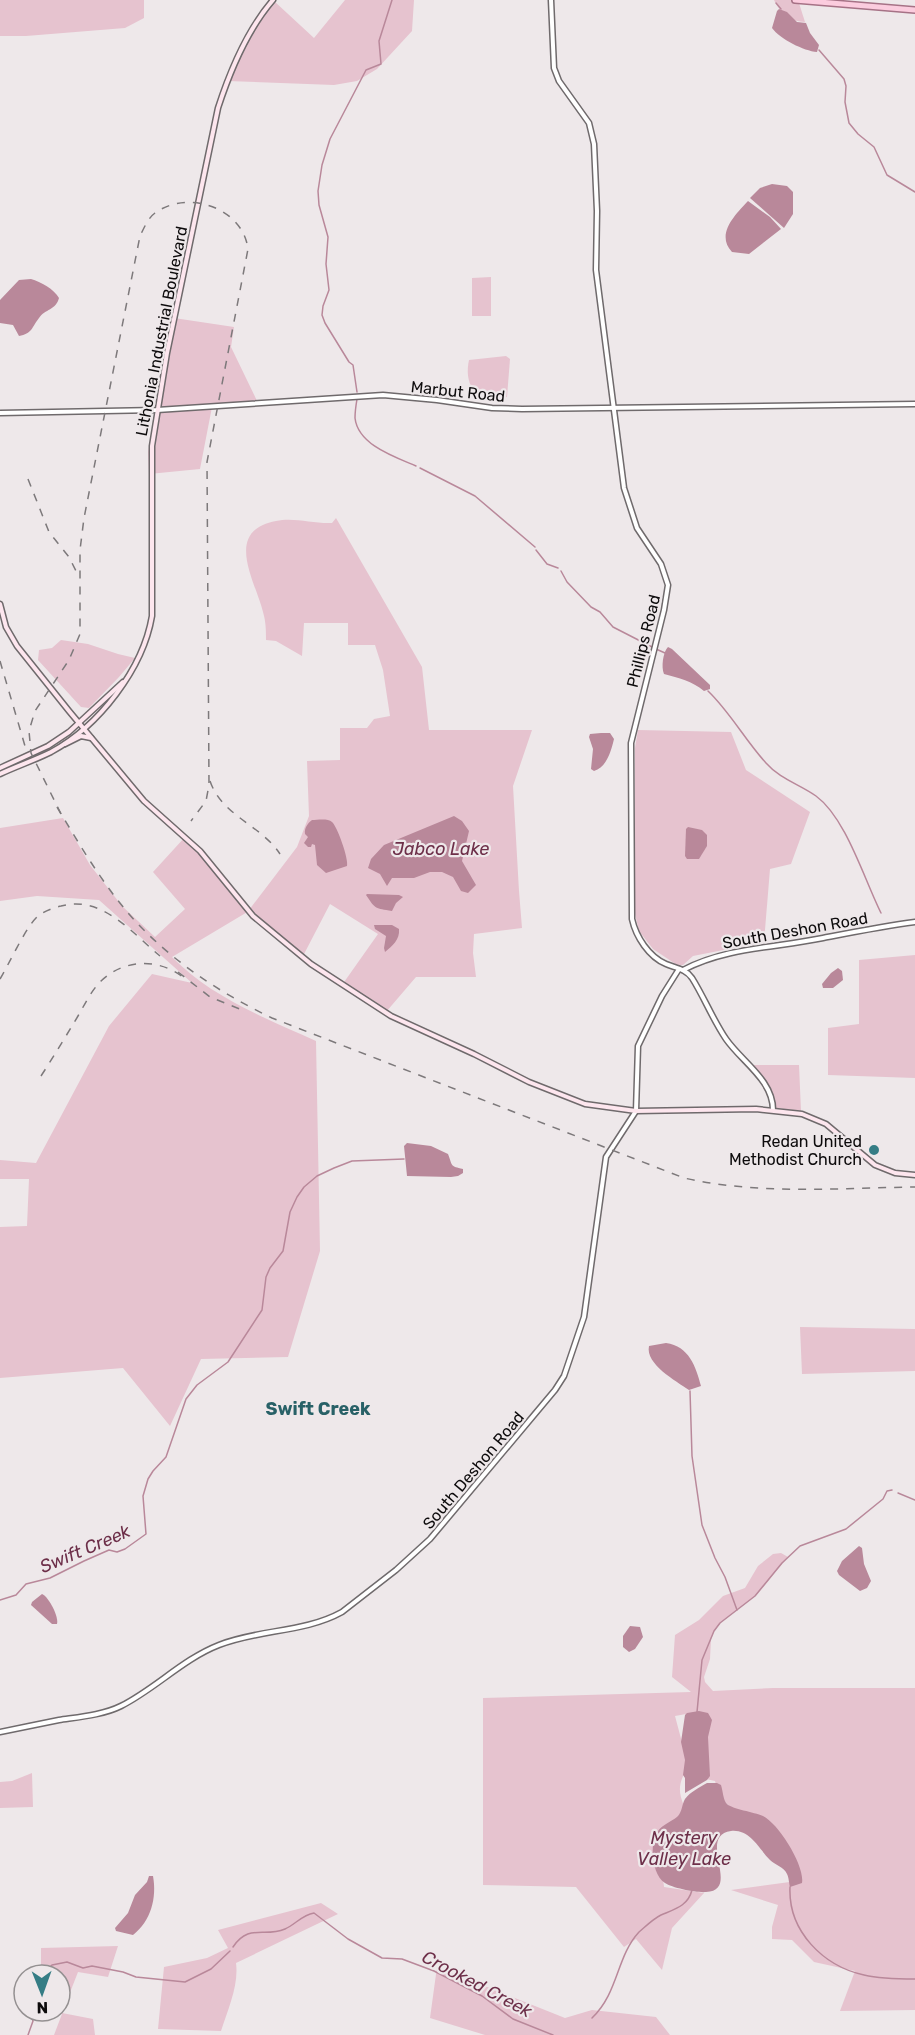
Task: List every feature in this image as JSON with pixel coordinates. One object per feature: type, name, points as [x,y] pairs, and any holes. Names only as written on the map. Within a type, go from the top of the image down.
[{"type":"main road","name":"Lithonia Industrial Boulevard","points":[[0,774],[59,747],[84,729],[129,678],[149,636],[152,616],[151,472],[157,410],[218,108],[226,83],[253,29],[273,0]]},
{"type":"main road","points":[[795,0],[915,10]]},
{"type":"main road","points":[[0,604],[6,627],[17,646],[70,713],[144,801],[200,850],[253,916],[313,965],[391,1016],[529,1082],[585,1104],[636,1111],[773,1110],[802,1114],[814,1118],[837,1132],[875,1165],[895,1173],[915,1175]]},
{"type":"main road","name":"Lithonia Industrial Boulevard","points":[[0,768],[48,746],[69,732],[80,724],[119,684],[129,678]]},
{"type":"main road","points":[[70,713],[81,717],[88,716]]},
{"type":"main road","points":[[69,732],[73,721],[70,713]]},
{"type":"main road","points":[[91,722],[90,730],[93,740]]},
{"type":"main road","points":[[59,747],[81,736],[93,740]]},
{"type":"street","name":"Phillips Road","points":[[551,0],[554,68],[559,81],[589,123],[594,144],[597,211],[596,270],[623,478],[637,528],[661,564],[668,585],[632,743],[631,915],[634,929],[644,946],[661,962],[681,970],[692,978],[730,1044],[768,1089],[773,1110]]},
{"type":"street","name":"Marbut Road","points":[[0,413],[157,410],[383,395],[492,408],[915,404]]},
{"type":"street","name":"South Deshon Road","points":[[681,970],[721,954],[823,939],[867,929],[915,922]]},
{"type":"street","points":[[636,1111],[638,1046],[662,996],[681,970]]},
{"type":"street","name":"South Deshon Road","points":[[0,1732],[113,1709],[217,1646],[331,1619],[396,1570],[429,1540],[554,1391],[564,1376],[584,1317],[606,1157],[636,1111]]},
{"type":"shaded area","points":[[0,0],[144,0],[144,18],[125,28],[0,36]]},
{"type":"shaded area","points":[[345,0],[414,0],[412,31],[377,69],[357,81],[334,85],[227,81],[256,23],[274,1],[314,38]]},
{"type":"shaded area","points":[[774,0],[798,0],[805,22],[786,16]]},
{"type":"shaded area","points":[[491,277],[491,316],[472,316],[472,278]]},
{"type":"shaded area","points":[[174,318],[234,327],[231,347],[258,403],[212,407],[200,469],[149,474],[148,452]]},
{"type":"shaded area","points":[[506,356],[510,359],[507,397],[488,399],[475,392],[468,378],[469,360]]},
{"type":"shaded area","points":[[336,518],[422,667],[429,730],[532,730],[513,786],[522,928],[474,934],[473,953],[476,977],[416,977],[386,1012],[342,985],[378,934],[330,904],[303,956],[249,911],[172,957],[187,971],[221,995],[258,1015],[316,1041],[320,1251],[288,1357],[201,1359],[170,1426],[123,1368],[0,1378],[0,1227],[27,1226],[29,1179],[0,1179],[0,1160],[36,1163],[109,1026],[152,974],[192,983],[99,900],[37,896],[0,901],[0,828],[63,818],[90,865],[122,906],[155,937],[185,909],[153,872],[185,837],[203,852],[230,891],[249,910],[297,847],[309,816],[307,761],[340,760],[340,728],[367,728],[374,719],[390,716],[383,670],[375,645],[348,645],[348,623],[304,623],[302,656],[276,641],[266,640],[264,616],[247,558],[246,546],[250,535],[260,526],[276,521],[332,523]]},
{"type":"shaded area","points":[[61,640],[88,644],[135,658],[89,708],[81,707],[38,660],[39,650],[52,648]]},
{"type":"shaded area","points":[[638,730],[731,732],[746,770],[810,812],[791,864],[770,869],[764,942],[693,956],[683,965],[677,965],[653,949],[639,931],[635,914],[635,748]]},
{"type":"shaded area","points":[[915,955],[915,1078],[828,1075],[828,1028],[859,1024],[859,960]]},
{"type":"shaded area","points":[[751,1065],[799,1065],[801,1111],[776,1108],[771,1089]]},
{"type":"shaded area","points":[[800,1327],[915,1329],[915,1371],[802,1374]]},
{"type":"shaded area","points":[[781,1553],[788,1557],[755,1596],[720,1623],[714,1631],[711,1639],[710,1659],[704,1677],[705,1682],[713,1691],[773,1688],[915,1688],[915,2010],[840,2011],[855,1971],[814,1962],[792,1940],[772,1939],[772,1927],[778,1905],[731,1890],[797,1881],[719,1795],[715,1781],[706,1779],[686,1714],[675,1716],[688,1765],[680,1789],[684,1806],[662,1870],[664,1887],[704,1893],[672,1928],[662,1970],[636,1939],[624,1947],[576,1887],[483,1885],[483,1698],[691,1692],[672,1677],[675,1635],[699,1620],[723,1596],[745,1588],[758,1566],[773,1554]]},
{"type":"shaded area","points":[[32,1773],[33,1807],[0,1808],[0,1782],[12,1781]]},
{"type":"shaded area","points":[[321,1903],[338,1914],[236,1963],[234,1988],[221,2031],[158,2029],[164,1967],[207,1958],[228,1948],[218,1930]]},
{"type":"shaded area","points":[[118,1946],[108,1977],[78,1972],[72,1987],[72,1963],[41,1963],[41,1948]]},
{"type":"shaded area","points":[[437,1967],[565,2018],[592,2010],[656,2017],[670,2035],[485,2035],[430,2018]]},
{"type":"shaded area","points":[[72,2015],[93,2019],[95,2035],[54,2035],[59,2023],[72,2023]]},
{"type":"water","points":[[779,9],[787,12],[797,22],[806,23],[819,45],[817,52],[793,44],[772,28]]},
{"type":"water","points":[[772,184],[787,186],[793,192],[793,214],[784,228],[750,198],[760,188]]},
{"type":"water","points":[[748,201],[770,217],[781,229],[749,254],[732,252],[727,245],[726,231],[733,218]]},
{"type":"water","points":[[31,279],[47,286],[59,298],[55,305],[41,315],[29,332],[19,336],[13,325],[0,323],[0,300],[19,280]]},
{"type":"water","points":[[668,647],[710,685],[710,689],[704,691],[690,682],[664,674],[663,660]]},
{"type":"water","points":[[610,733],[614,739],[610,753],[602,766],[594,771],[591,769],[593,749],[590,734]]},
{"type":"water","name":"Jabco Lake","points":[[454,816],[462,821],[469,831],[462,861],[476,885],[468,893],[461,891],[453,877],[442,872],[430,872],[414,878],[392,878],[387,886],[380,874],[368,868],[371,859],[384,845]]},
{"type":"water","points":[[322,819],[332,822],[344,850],[347,866],[326,873],[317,865],[315,845],[308,847],[304,843],[308,837],[305,834],[306,828],[312,820]]},
{"type":"water","points":[[688,827],[702,830],[707,835],[707,846],[699,859],[687,859],[685,856]]},
{"type":"water","points":[[367,894],[403,897],[392,911],[376,908]]},
{"type":"water","points":[[374,925],[392,925],[399,929],[397,940],[385,952],[386,936],[375,929]]},
{"type":"water","points":[[838,968],[842,971],[843,980],[833,988],[823,988],[822,984]]},
{"type":"water","points":[[407,1143],[431,1146],[448,1154],[452,1165],[463,1169],[463,1173],[451,1177],[407,1176],[404,1146]]},
{"type":"water","points":[[666,1343],[686,1353],[694,1365],[701,1386],[689,1390],[656,1365],[649,1353],[649,1346]]},
{"type":"water","points":[[859,1546],[862,1548],[864,1564],[871,1581],[867,1588],[860,1591],[837,1571],[842,1561]]},
{"type":"water","points":[[42,1594],[53,1608],[57,1624],[52,1624],[31,1605]]},
{"type":"water","points":[[630,1626],[640,1627],[643,1637],[635,1649],[629,1652],[623,1647],[623,1636]]},
{"type":"water","points":[[699,1711],[708,1713],[712,1720],[708,1737],[710,1776],[685,1793],[683,1775],[685,1760],[681,1742],[685,1715]]},
{"type":"water","name":"Mystery Valley Lake","points":[[707,1783],[721,1785],[725,1800],[730,1806],[763,1816],[776,1827],[795,1856],[802,1883],[790,1887],[786,1872],[770,1860],[749,1836],[738,1831],[721,1835],[717,1842],[721,1874],[720,1883],[716,1889],[706,1892],[691,1891],[668,1885],[661,1880],[655,1869],[653,1855],[657,1833],[678,1816],[687,1796]]},
{"type":"water","points":[[149,1876],[153,1876],[154,1893],[151,1909],[144,1923],[133,1935],[116,1931],[115,1928],[128,1913],[135,1895],[147,1882]]},
{"type":"waterway","points":[[357,392],[353,365],[349,362],[322,315],[329,290],[326,264],[328,237],[319,205],[318,191],[322,165],[330,139],[366,70],[381,64],[379,41],[392,0]]},
{"type":"waterway","points":[[776,3],[781,9]]},
{"type":"waterway","points":[[819,50],[844,79],[849,123],[874,147],[887,175],[915,192]]},
{"type":"waterway","points":[[357,399],[355,418],[363,436],[379,449],[416,466]]},
{"type":"waterway","points":[[420,468],[475,496],[535,547]]},
{"type":"waterway","points":[[536,550],[547,564],[558,568]]},
{"type":"waterway","points":[[561,571],[567,582],[613,627],[652,647]]},
{"type":"waterway","points":[[656,649],[665,653]]},
{"type":"waterway","points":[[708,691],[771,769],[816,796],[827,806],[845,834],[881,913]]},
{"type":"waterway","name":"Swift Creek","points":[[0,1600],[16,1595],[26,1584],[50,1578],[109,1550],[117,1552],[125,1549],[146,1534],[143,1496],[148,1479],[166,1457],[186,1399],[197,1385],[228,1362],[262,1310],[266,1277],[283,1251],[290,1212],[297,1197],[304,1187],[317,1176],[352,1161],[404,1159]]},
{"type":"waterway","points":[[690,1391],[692,1456],[702,1525],[737,1610]]},
{"type":"waterway","points":[[697,1712],[702,1660],[714,1631],[720,1623],[755,1596],[782,1563],[800,1546],[846,1529],[883,1499],[887,1491],[892,1490]]},
{"type":"waterway","points":[[898,1493],[915,1500]]},
{"type":"waterway","points":[[790,1887],[795,1918],[802,1932],[822,1955],[835,1964],[864,1975],[915,1979]]},
{"type":"waterway","points":[[592,2018],[608,1997],[631,1942],[639,1932],[658,1917],[684,1903],[692,1890]]},
{"type":"waterway","name":"Crooked Creek","points":[[233,1947],[245,1935],[285,1929],[314,1913],[348,1939],[382,1958],[402,1959],[434,1971],[482,1996],[513,2019],[553,2035]]},
{"type":"waterway","name":"Crooked Creek","points":[[72,1964],[83,1968],[92,1966],[123,1972],[136,1977],[185,1982],[211,1969],[230,1951]]},
{"type":"waterway","name":"Crooked Creek","points":[[62,1963],[70,1963]]},
{"type":"waterway","name":"Crooked Creek","points":[[28,2035],[32,2023]]},
{"type":"railway","points":[[61,814],[31,753],[29,731],[35,711],[69,660],[80,634],[80,550],[84,518],[140,236],[148,220],[155,213],[168,206],[198,203],[225,213],[236,223],[244,235],[248,249],[207,462],[209,785],[206,801],[191,821]]},
{"type":"railway","points":[[28,479],[49,532],[69,557],[78,575]]},
{"type":"railway","points":[[0,661],[25,746]]},
{"type":"railway","points":[[210,781],[223,803],[263,835],[280,854]]},
{"type":"railway","points":[[57,807],[105,883],[126,911],[153,939],[200,977],[272,1018],[684,1178],[770,1189],[915,1187]]},
{"type":"railway","points":[[0,979],[32,923],[44,912],[61,906],[76,904],[103,911],[127,927],[160,956]]},
{"type":"railway","points":[[41,1076],[91,993],[110,974],[130,965],[152,964],[183,977]]},
{"type":"railway","points":[[178,972],[210,997],[242,1010]]},
{"type":"place","name":"Redan United Methodist Church","points":[[874,1150]]},
{"type":"district","name":"Swift Creek","points":[[318,1409]]}]
